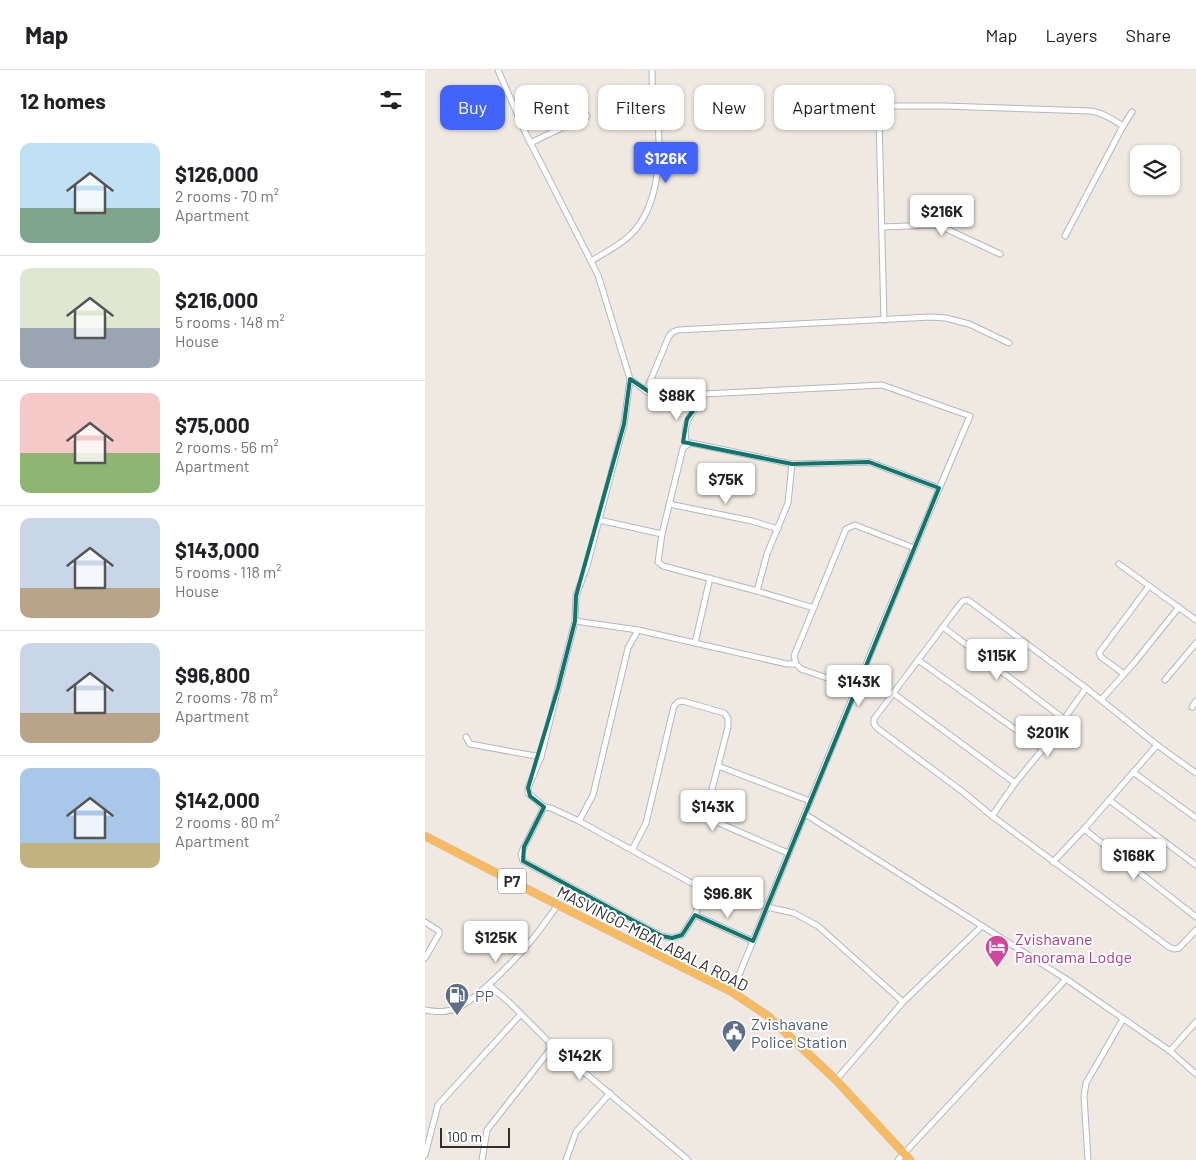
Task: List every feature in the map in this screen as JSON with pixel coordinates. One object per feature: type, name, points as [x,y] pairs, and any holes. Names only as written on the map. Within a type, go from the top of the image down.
[{"type":"highway","name":"MASVINGO-MBALABALA ROAD","points":[[425,836],[732,992],[768,1016],[836,1080],[904,1158]]},
{"type":"street","points":[[498,70],[531,143],[598,275],[631,379],[624,424],[587,566],[576,596],[575,620],[541,757],[527,793],[544,807],[551,808],[579,821],[701,889],[703,895],[695,915],[682,934],[672,938],[662,936],[523,861],[521,854],[544,807]]},
{"type":"street","points":[[591,261],[626,239],[636,230],[649,209],[656,182],[659,142],[652,70]]},
{"type":"street","points":[[885,320],[879,118],[883,111],[894,106],[944,106],[1091,111],[1107,116],[1123,126]]},
{"type":"street","points":[[1065,236],[1132,112]]},
{"type":"street","points":[[531,143],[558,130]]},
{"type":"street","points":[[882,227],[940,226],[999,254]]},
{"type":"street","points":[[647,391],[669,336],[678,330],[931,317],[946,318],[969,324],[1009,343]]},
{"type":"street","points":[[631,379],[647,391],[655,395],[665,396],[882,385],[971,416],[914,548],[732,992]]},
{"type":"street","points":[[687,445],[684,434],[687,418],[699,403],[695,394]]},
{"type":"street","points":[[814,608],[663,566],[658,562],[662,534],[683,448],[691,443],[792,464],[869,462],[939,488]]},
{"type":"street","points":[[757,591],[767,554],[788,503],[792,464]]},
{"type":"street","points":[[669,504],[778,528]]},
{"type":"street","points":[[599,520],[662,534]]},
{"type":"street","points":[[856,688],[801,668],[796,664],[793,656],[846,529],[855,525],[914,548]]},
{"type":"street","points":[[1119,564],[1196,620]]},
{"type":"street","points":[[695,643],[710,578]]},
{"type":"street","points":[[1124,674],[1101,657],[1099,653],[1149,586]]},
{"type":"street","points":[[1196,773],[968,600],[960,604],[893,693],[875,719],[874,724],[992,816],[1027,840],[1053,862],[1169,947],[1179,948],[1196,930]]},
{"type":"street","points":[[1101,700],[1134,664],[1179,607]]},
{"type":"street","points":[[575,620],[638,630],[787,664],[796,664]]},
{"type":"street","points":[[943,627],[1064,719]]},
{"type":"street","points":[[579,821],[593,795],[629,648],[638,630]]},
{"type":"street","points":[[1165,680],[1196,643]]},
{"type":"street","points":[[919,660],[1043,749]]},
{"type":"street","points":[[992,816],[1086,688]]},
{"type":"street","points":[[893,693],[1015,783]]},
{"type":"street","points":[[632,850],[646,823],[674,706],[677,702],[683,701],[724,713],[728,718],[728,727],[709,801],[708,812],[712,820],[788,853]]},
{"type":"street","points":[[1192,707],[1196,701]]},
{"type":"street","points":[[466,738],[471,744],[541,757]]},
{"type":"street","points":[[1053,862],[1157,745]]},
{"type":"street","points":[[718,766],[810,802]]},
{"type":"street","points":[[1133,772],[1196,818]]},
{"type":"street","points":[[1109,800],[1196,865]]},
{"type":"street","points":[[805,814],[1066,979],[1170,1051],[1196,1074]]},
{"type":"street","points":[[1084,829],[1196,917]]},
{"type":"street","points":[[425,1010],[441,1012],[461,1007],[489,984],[523,950],[537,935],[558,905]]},
{"type":"street","points":[[767,907],[794,913],[818,926],[903,1002]]},
{"type":"street","points":[[695,915],[753,941]]},
{"type":"street","points":[[425,922],[439,931],[439,934],[425,958]]},
{"type":"street","points":[[836,1080],[903,1002],[982,926]]},
{"type":"street","points":[[904,1158],[1066,979]]},
{"type":"street","points":[[489,984],[553,1046],[687,1160]]},
{"type":"street","points":[[425,1155],[438,1105],[521,1014]]},
{"type":"street","points":[[1088,1160],[1084,1096],[1086,1083],[1123,1020]]},
{"type":"street","points":[[1170,1051],[1196,1022]]},
{"type":"street","points":[[482,1160],[487,1130],[553,1046]]},
{"type":"street","points":[[566,1160],[576,1132],[610,1094]]},
{"type":"highlighted area","points":[[630,379],[654,395],[695,394],[699,403],[687,419],[683,442],[792,464],[869,462],[939,488],[753,941],[695,915],[682,935],[672,938],[662,936],[523,861],[524,847],[544,807],[530,796],[528,788],[558,688],[575,621],[576,596],[624,424]]},
{"type":"place","name":"Zvishavane Panorama Lodge","points":[[997,968]]},
{"type":"place","name":"PP","points":[[457,1016]]},
{"type":"place","name":"Zvishavane Police Station","points":[[734,1053]]}]
